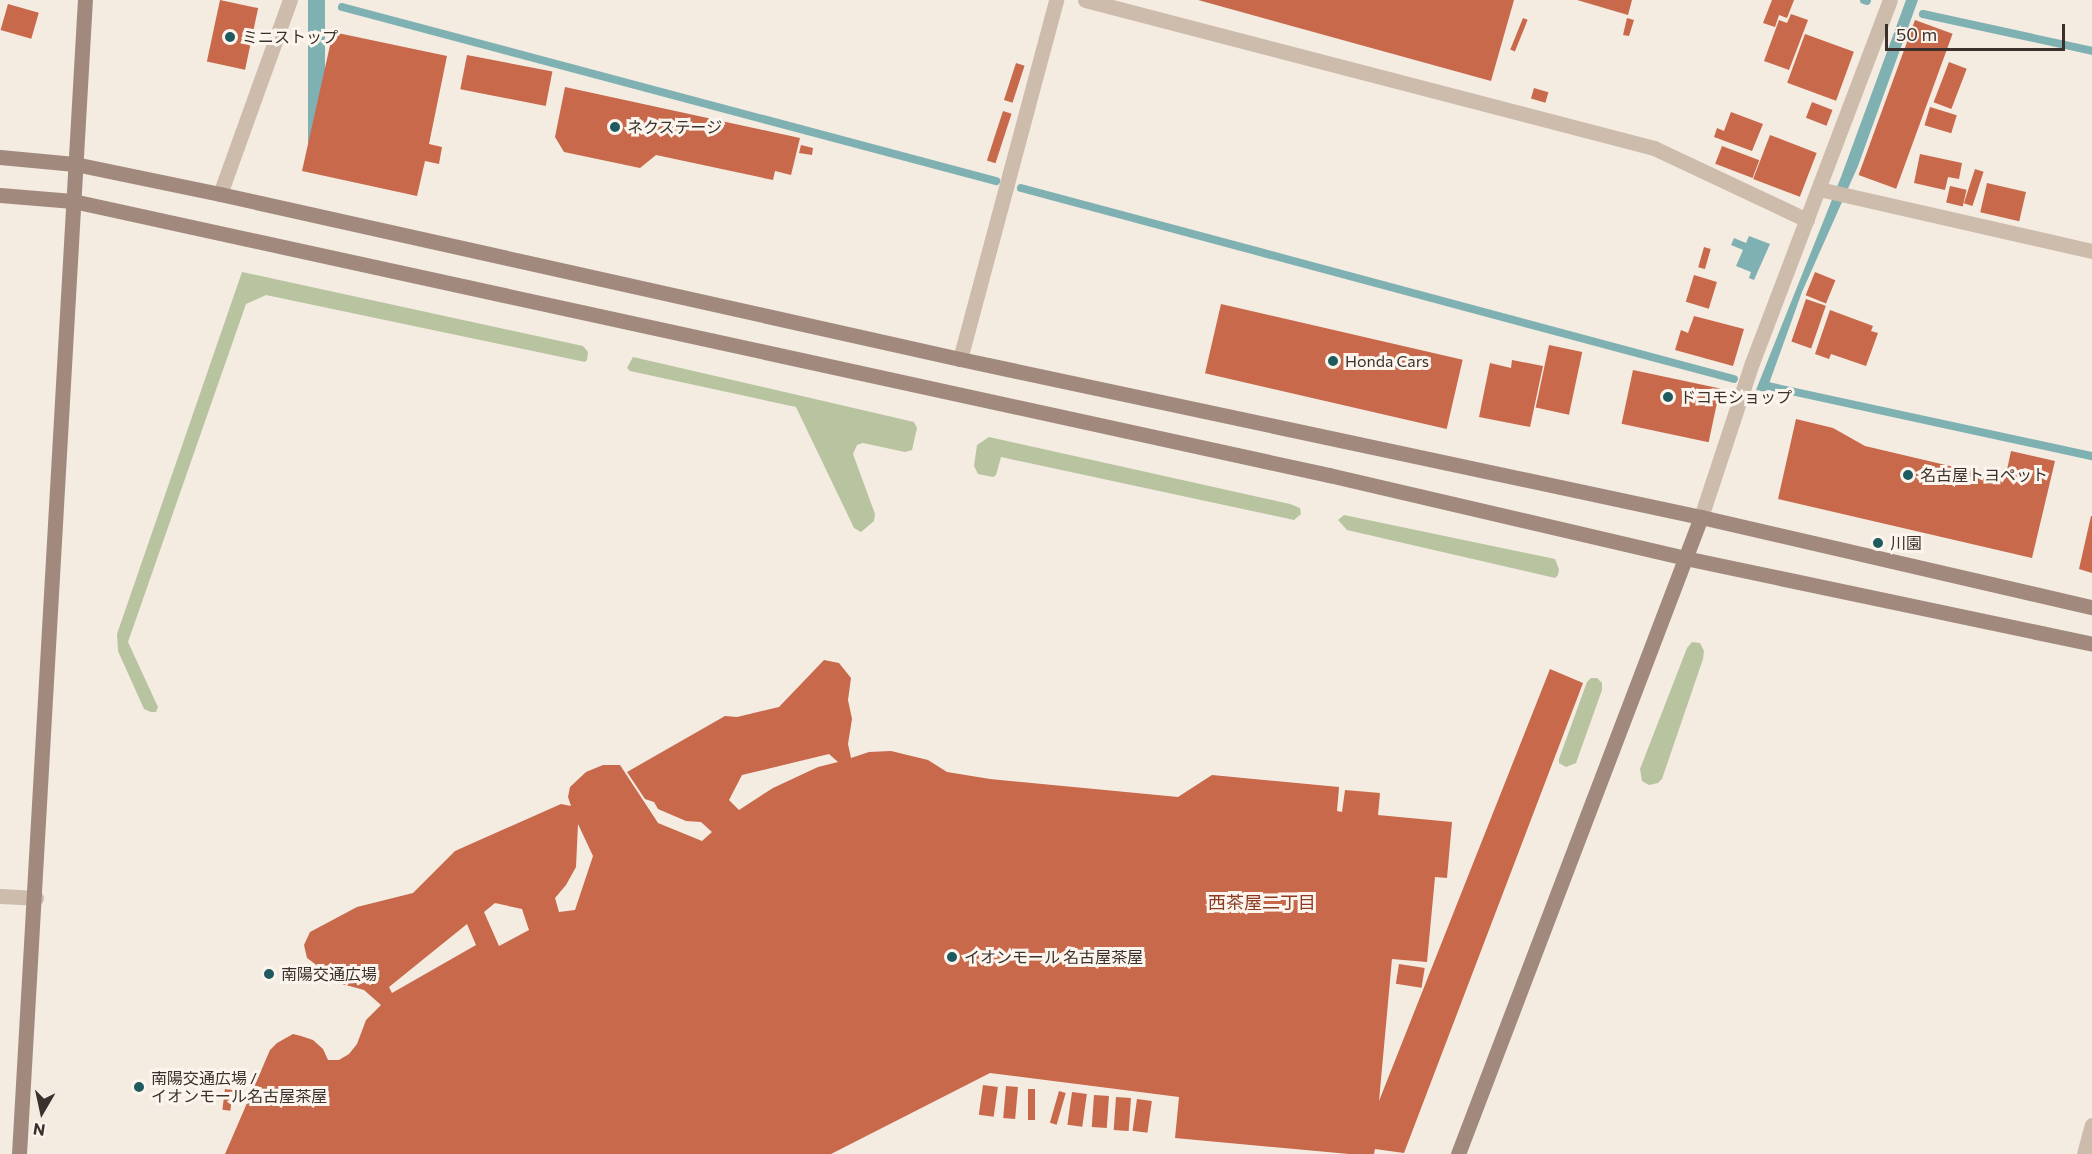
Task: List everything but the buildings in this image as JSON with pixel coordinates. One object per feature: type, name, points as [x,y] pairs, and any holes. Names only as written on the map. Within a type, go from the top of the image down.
[{"type":"street","points":[[19,1154],[36,898],[85,0]]},
{"type":"street","points":[[220,194],[290,0]]},
{"type":"street","points":[[960,359],[1056,0]]},
{"type":"street","points":[[1085,0],[1654,148],[1807,220]]},
{"type":"street","points":[[1458,1154],[1701,517],[1752,363],[1807,220],[1825,191],[1890,0]]},
{"type":"street","points":[[0,157],[75,164],[220,194],[960,359],[1701,517],[2092,607]]},
{"type":"street","points":[[1825,191],[2092,251]]},
{"type":"street","points":[[0,195],[73,201],[1317,473],[1685,558],[2092,644]]},
{"type":"street","points":[[0,896],[36,898]]},
{"type":"street","points":[[2084,1154],[2092,1125]]},
{"type":"green space","points":[[242,272],[583,346],[588,352],[587,360],[585,362],[266,295],[246,304],[128,642],[158,707],[156,712],[151,712],[144,709],[118,651],[117,634]]},
{"type":"green space","points":[[633,357],[914,422],[917,428],[912,450],[905,452],[863,443],[857,445],[853,454],[875,514],[874,521],[861,532],[854,528],[796,407],[630,371],[627,368]]},
{"type":"green space","points":[[989,437],[1290,504],[1300,508],[1301,514],[1294,520],[1001,457],[996,475],[993,477],[978,474],[974,466],[977,445]]},
{"type":"green space","points":[[1344,515],[1555,559],[1559,569],[1558,575],[1555,578],[1347,530],[1338,520]]},
{"type":"green space","points":[[1692,642],[1700,643],[1704,651],[1703,659],[1662,779],[1658,783],[1649,785],[1642,781],[1640,769],[1687,648]]},
{"type":"green space","points":[[1591,678],[1597,678],[1602,683],[1602,690],[1576,763],[1566,767],[1559,763],[1559,759],[1587,682]]},
{"type":"water","points":[[308,0],[325,0],[325,169],[308,169]]},
{"type":"water","points":[[1906,0],[1918,0],[1858,166],[1802,292],[1766,392],[1756,390],[1841,177]]},
{"type":"water","points":[[1749,236],[1770,244],[1754,280],[1749,278],[1751,272],[1736,266],[1743,250],[1731,245],[1734,238],[1746,243]]},
{"type":"waterway","points":[[342,7],[996,181]]},
{"type":"waterway","points":[[1923,14],[2092,51]]},
{"type":"waterway","points":[[1021,188],[1734,379]]},
{"type":"waterway","points":[[1763,385],[2092,456]]},
{"type":"place","name":"ミニストップ","points":[[230,37]]},
{"type":"place","name":"ネクステージ","points":[[615,127]]},
{"type":"place","name":"Honda Cars","points":[[1333,361]]},
{"type":"place","name":"ドコモショップ","points":[[1668,397]]},
{"type":"place","name":"名古屋トヨペット","points":[[1908,475]]},
{"type":"place","name":"川園","points":[[1878,543]]},
{"type":"place","name":"イオンモール 名古屋茶屋","points":[[952,957]]},
{"type":"place","name":"南陽交通広場","points":[[269,974]]},
{"type":"place","name":"南陽交通広場 / イオンモール名古屋茶屋","points":[[139,1087]]},
{"type":"district","name":"西茶屋二丁目","points":[[1262,902]]}]
